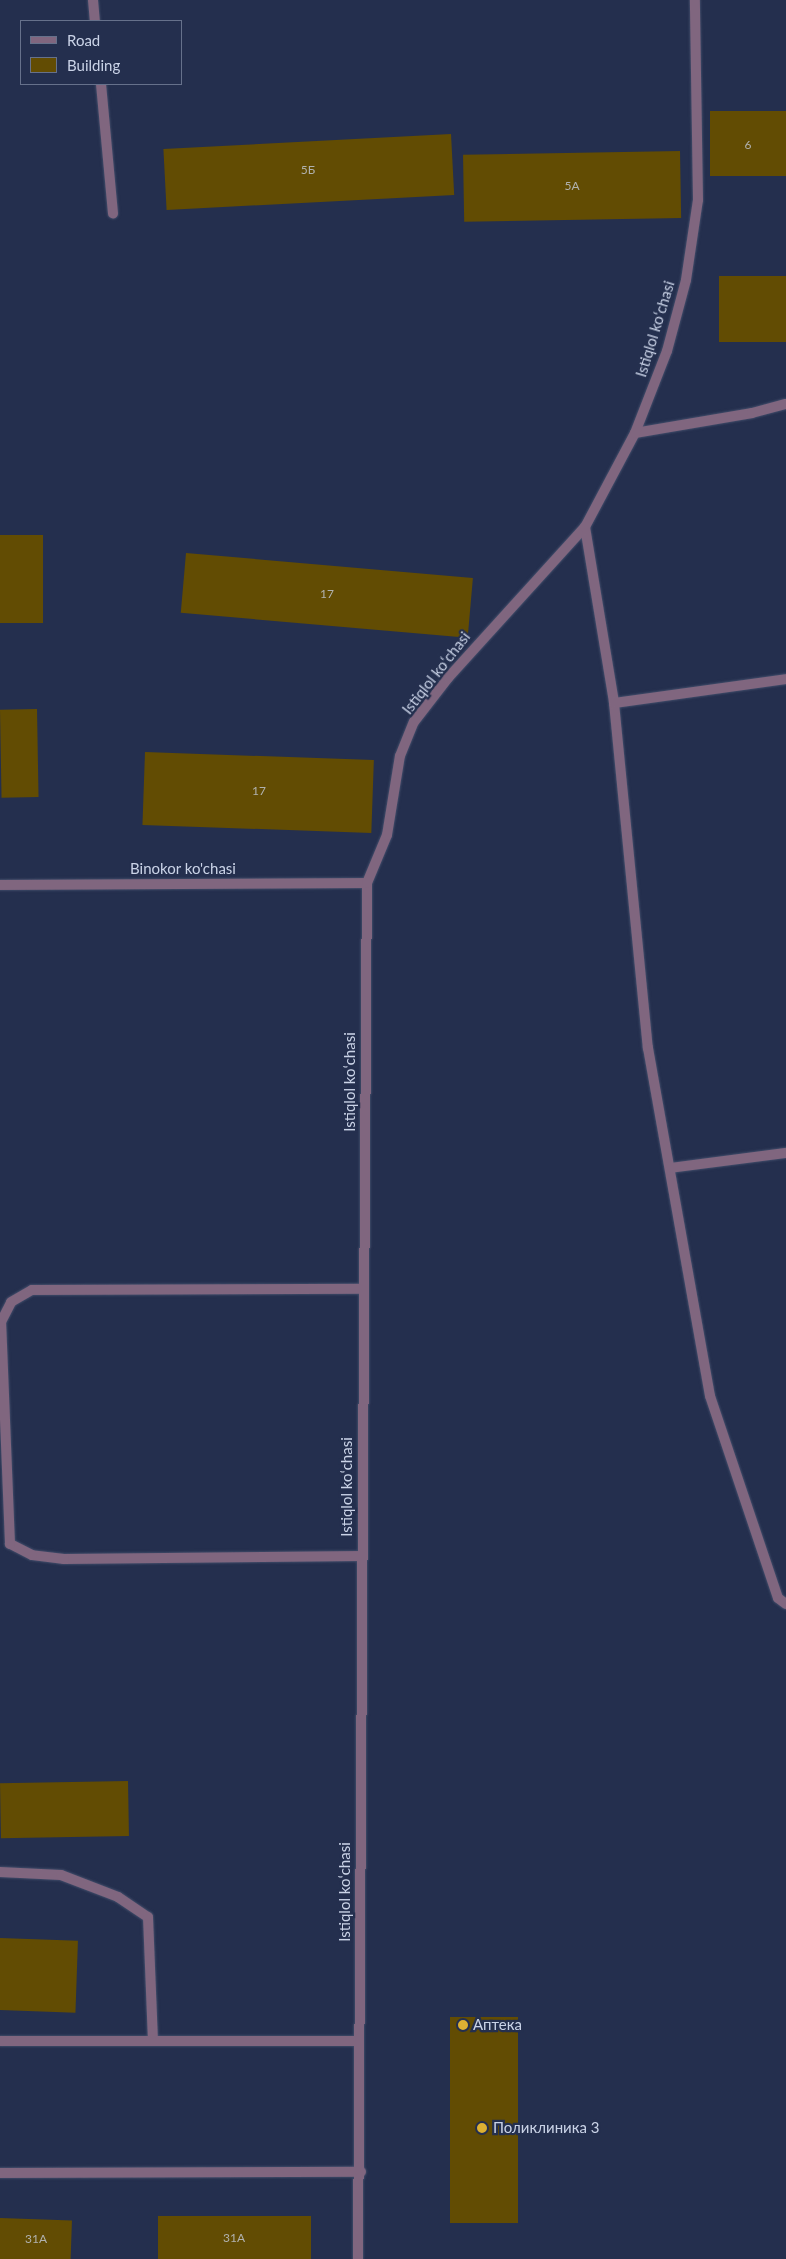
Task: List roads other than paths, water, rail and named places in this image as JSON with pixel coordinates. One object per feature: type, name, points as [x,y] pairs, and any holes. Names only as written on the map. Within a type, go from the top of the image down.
[{"type":"street","points":[[92,0],[95,20]]},
{"type":"street","name":"Istiqlol koʻchasi","points":[[358,2259],[361,2172],[359,2041],[366,884],[388,835],[400,756],[414,722],[448,678],[585,527],[635,433],[667,352],[686,280],[698,200],[695,0]]},
{"type":"street","points":[[101,85],[113,213]]},
{"type":"street","points":[[635,433],[752,413],[786,404]]},
{"type":"street","points":[[585,527],[614,703],[648,1048],[710,1396],[778,1598],[786,1604]]},
{"type":"street","points":[[614,703],[786,679]]},
{"type":"street","name":"Binokor ko'chasi","points":[[0,885],[366,884]]},
{"type":"street","points":[[670,1168],[786,1153]]},
{"type":"street","points":[[362,1556],[64,1559],[32,1555],[10,1544],[1,1322],[11,1302],[32,1290],[364,1289]]},
{"type":"street","points":[[0,1872],[61,1875],[118,1897],[148,1917],[153,2041]]},
{"type":"street","points":[[0,2041],[359,2041]]},
{"type":"street","points":[[0,2173],[361,2172]]},
{"type":"place","name":"Аптека","points":[[463,2025]]},
{"type":"place","name":"Поликлиника 3","points":[[482,2128]]}]
